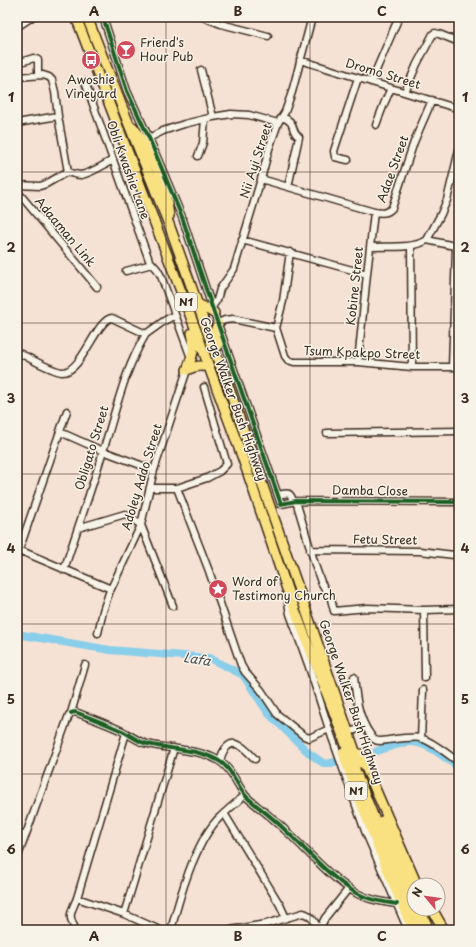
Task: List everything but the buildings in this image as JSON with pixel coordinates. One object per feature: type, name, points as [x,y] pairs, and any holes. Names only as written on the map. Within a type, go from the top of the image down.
[{"type":"highway","name":"George Walker Bush Highway","points":[[76,17],[197,333],[287,589],[360,783],[421,930]]},
{"type":"highway","name":"George Walker Bush Highway","points":[[87,17],[170,227],[226,380],[405,893]]},
{"type":"highway","points":[[171,264],[173,279],[193,335],[194,353],[187,370]]},
{"type":"highway","points":[[198,304],[213,310]]},
{"type":"highway","points":[[218,323],[215,330],[215,336],[225,367],[226,380]]},
{"type":"highway","points":[[187,370],[196,366],[209,367]]},
{"type":"highway","name":"N1","points":[[405,893],[413,930]]},
{"type":"highway","points":[[423,917],[429,930]]},
{"type":"highway","points":[[437,917],[444,928]]},
{"type":"main road","points":[[17,20],[21,17]]},
{"type":"street","points":[[17,27],[32,17]]},
{"type":"street","points":[[103,17],[127,91],[150,138],[182,217],[278,495],[290,494],[295,501],[321,582],[331,599],[334,611],[367,608],[424,610],[459,609]]},
{"type":"street","points":[[203,17],[221,24],[268,36]]},
{"type":"street","name":"Nii Ayi Street","points":[[213,310],[220,289],[234,269],[269,148],[292,92],[312,17]]},
{"type":"street","points":[[372,82],[399,17]]},
{"type":"street","points":[[404,92],[433,34],[436,33],[459,42]]},
{"type":"street","points":[[17,63],[34,58],[37,59],[38,75]]},
{"type":"street","name":"Dromo Street","points":[[300,60],[459,109]]},
{"type":"street","points":[[201,70],[213,117]]},
{"type":"street","points":[[17,77],[43,75],[52,80],[58,106],[58,116],[68,172]]},
{"type":"street","points":[[348,160],[335,157],[334,151],[358,78]]},
{"type":"street","name":"Obli Kwashie Lane","points":[[85,82],[149,260],[152,264]]},
{"type":"street","points":[[376,125],[381,109],[391,88]]},
{"type":"street","name":"Adae Street","points":[[261,179],[374,212],[389,212],[392,208],[414,142],[432,100]]},
{"type":"street","points":[[150,138],[163,131],[205,119],[231,114],[249,116],[278,123]]},
{"type":"street","points":[[17,123],[58,116]]},
{"type":"street","points":[[282,117],[290,120],[296,135],[299,137],[288,187]]},
{"type":"street","points":[[198,156],[202,143],[205,119]]},
{"type":"street","points":[[370,247],[411,246],[419,245],[427,240],[441,214],[446,200],[459,150]]},
{"type":"street","points":[[17,185],[40,186],[68,172],[81,175],[113,160]]},
{"type":"street","name":"Adaaman Link","points":[[17,191],[97,287]]},
{"type":"street","name":"Kobine Street","points":[[358,362],[374,212]]},
{"type":"street","points":[[242,240],[367,274]]},
{"type":"street","points":[[427,240],[453,245],[456,250],[452,367]]},
{"type":"street","points":[[411,246],[412,367]]},
{"type":"street","points":[[218,323],[225,320],[233,320],[276,328],[284,301],[290,252]]},
{"type":"street","points":[[126,271],[152,264],[156,269],[161,276],[191,360]]},
{"type":"street","points":[[17,352],[56,371],[64,372],[74,366],[88,348],[102,323],[108,318],[112,318],[146,334],[175,315]]},
{"type":"street","name":"Tsum Kpakpo Street","points":[[276,328],[285,356],[288,360],[294,362],[358,362],[412,367],[459,367]]},
{"type":"street","name":"Obligato Street","points":[[64,570],[103,451],[118,399],[137,349],[146,334]]},
{"type":"street","name":"Adoley Addo Street","points":[[98,633],[103,611],[111,589],[141,525],[154,470],[187,370]]},
{"type":"street","points":[[150,488],[177,488],[220,472],[228,464],[204,387]]},
{"type":"street","points":[[67,411],[18,554],[64,570],[111,589]]},
{"type":"street","points":[[327,433],[459,431]]},
{"type":"street","points":[[60,432],[103,451],[154,470]]},
{"type":"street","points":[[177,488],[209,571],[245,672],[261,690],[277,714],[304,736],[309,738],[329,729]]},
{"type":"street","name":"Damba Close","points":[[278,495],[281,504],[295,501],[459,502]]},
{"type":"street","points":[[78,528],[125,514],[141,525],[172,606]]},
{"type":"street","name":"Fetu Street","points":[[310,550],[420,551],[454,555],[459,557]]},
{"type":"street","name":"George Walker Bush Highway","points":[[287,589],[290,614],[365,830],[405,893],[408,930]]},
{"type":"street","points":[[424,610],[425,678]]},
{"type":"street","points":[[17,859],[71,713],[85,665]]},
{"type":"street","points":[[354,677],[358,707],[365,727],[376,741],[421,738],[459,762]]},
{"type":"street","points":[[421,738],[423,690]]},
{"type":"street","points":[[71,713],[75,712],[126,733],[144,743],[206,755],[220,761],[229,769],[245,795],[290,834],[329,873],[356,893],[376,900],[405,893]]},
{"type":"street","points":[[350,736],[365,727]]},
{"type":"street","points":[[76,930],[70,915],[126,733]]},
{"type":"street","points":[[220,761],[227,746],[230,744],[239,745],[256,760]]},
{"type":"street","points":[[124,914],[174,748]]},
{"type":"street","points":[[171,930],[176,911],[200,845],[216,821],[245,795]]},
{"type":"street","points":[[224,814],[280,905],[286,918]]},
{"type":"street","points":[[17,833],[25,836]]},
{"type":"street","points":[[319,930],[325,918],[349,888]]},
{"type":"street","points":[[76,898],[124,914],[160,930]]},
{"type":"street","points":[[230,930],[266,924],[303,913],[311,916],[319,930]]},
{"type":"waterway","name":"Lafa","points":[[17,634],[110,650],[209,658],[243,675],[269,714],[310,754],[326,764],[335,762]]},
{"type":"waterway","points":[[377,751],[402,743],[416,742],[436,751],[459,768]]},
{"type":"cycle path","points":[[103,17],[127,91],[149,138],[182,217],[281,504],[296,501],[459,502]]},
{"type":"cycle path","points":[[71,713],[75,712],[105,723],[144,743],[195,752],[214,758],[226,766],[248,798],[293,837],[336,879],[356,893],[376,900],[397,904]]},
{"type":"place","name":"Friend's Hour Pub","points":[[126,50]]},
{"type":"place","name":"Awoshie Vineyard","points":[[91,60]]},
{"type":"place","name":"Word of Testimony Church","points":[[218,589]]}]
